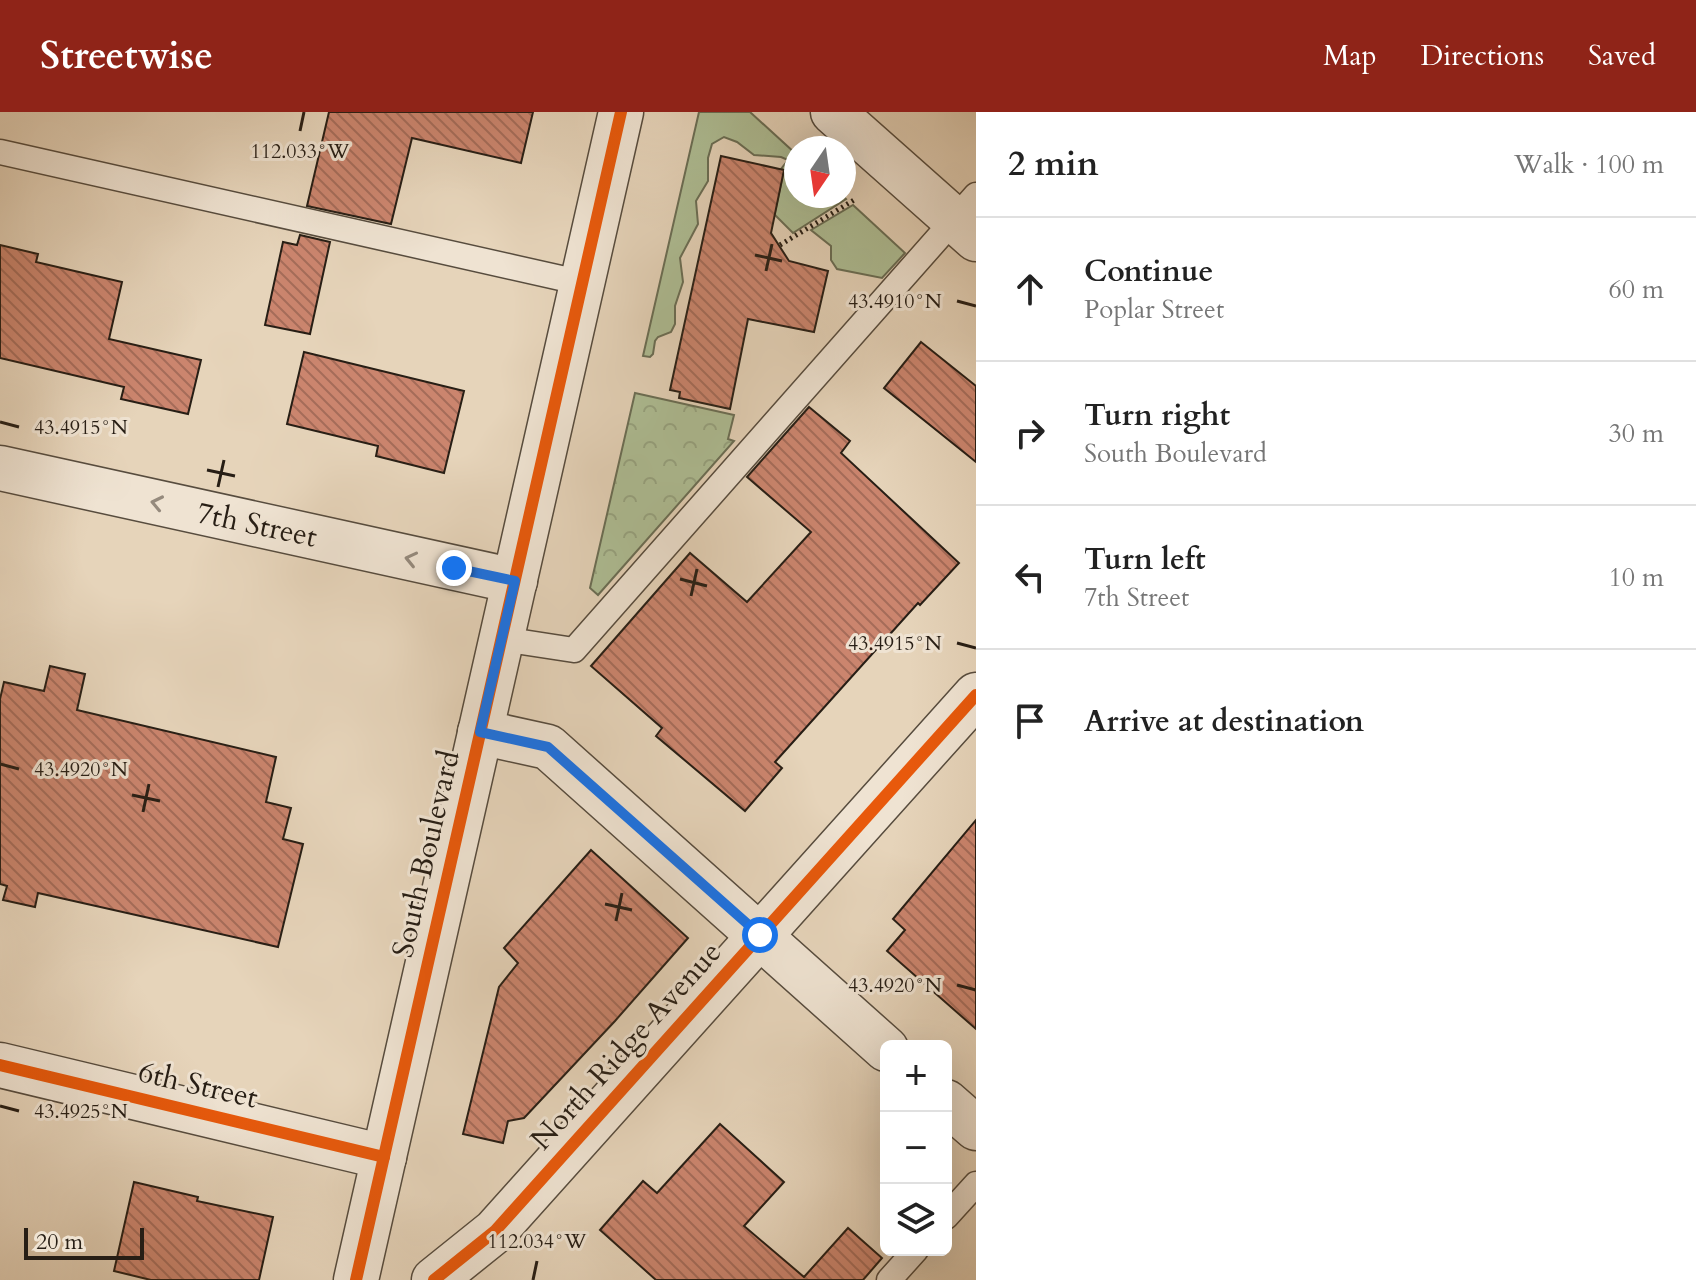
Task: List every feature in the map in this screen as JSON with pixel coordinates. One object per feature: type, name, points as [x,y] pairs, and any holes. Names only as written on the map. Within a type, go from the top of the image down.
[{"type":"street","name":"South Boulevard","points":[[356,1280],[621,112]]},
{"type":"street","points":[[833,112],[969,217]]},
{"type":"street","name":"7th Street","points":[[0,468],[515,581]]},
{"type":"street","name":"North Ridge Avenue","points":[[434,1280],[495,1231],[976,695]]},
{"type":"street","points":[[480,732],[548,747],[880,1044]]},
{"type":"street","name":"6th Street","points":[[0,1065],[384,1157]]},
{"type":"street","points":[[952,1107],[976,1128]]},
{"type":"lane","points":[[0,152],[583,283]]},
{"type":"lane","points":[[502,639],[574,650],[969,217]]},
{"type":"lane","points":[[952,1210],[976,1184]]},
{"type":"lane","points":[[889,1280],[911,1256]]},
{"type":"path","points":[[780,245],[841,208]]},
{"type":"green space","points":[[699,112],[750,112],[784,143],[784,158],[754,155],[737,142],[724,137],[712,144],[708,158],[708,181],[696,201],[698,224],[680,258],[683,282],[675,306],[675,324],[671,332],[658,337],[650,357],[643,356]]},
{"type":"green space","points":[[784,170],[784,208],[832,208],[793,233],[772,212],[775,212]]},
{"type":"green space","points":[[848,208],[856,208],[905,253],[882,278],[837,269],[831,260],[831,246],[811,230]]},
{"type":"green space","points":[[635,393],[734,415],[728,439],[734,441],[598,595],[590,588]]},
{"type":"building","points":[[329,112],[533,112],[521,163],[412,138],[391,224],[307,206]]},
{"type":"building","points":[[721,156],[784,170],[771,233],[789,261],[828,271],[814,332],[748,319],[730,409],[679,398],[680,392],[670,390]]},
{"type":"building","points":[[300,235],[330,242],[310,334],[265,325],[283,242],[297,245]]},
{"type":"building","points":[[0,245],[38,254],[36,262],[122,282],[109,339],[201,360],[188,414],[121,399],[124,387],[0,358]]},
{"type":"building","points":[[921,342],[976,386],[976,462],[884,388]]},
{"type":"building","points":[[304,352],[464,391],[444,473],[376,456],[378,446],[287,424]]},
{"type":"building","points":[[809,407],[850,441],[841,453],[959,563],[920,605],[918,603],[775,762],[782,768],[745,811],[656,736],[662,728],[591,666],[690,553],[747,602],[811,532],[747,477]]},
{"type":"building","points":[[50,666],[85,674],[77,710],[276,757],[266,802],[291,808],[283,839],[303,844],[278,947],[38,893],[35,907],[3,900],[7,886],[0,884],[0,699],[4,682],[44,691]]},
{"type":"building","points":[[976,820],[976,1029],[887,951],[905,930],[893,919]]},
{"type":"building","points":[[591,850],[688,938],[524,1118],[508,1121],[503,1143],[463,1134],[499,987],[518,963],[504,948]]},
{"type":"building","points":[[720,1124],[784,1182],[744,1226],[804,1277],[848,1228],[882,1258],[863,1280],[656,1280],[600,1230],[643,1181],[657,1193]]},
{"type":"building","points":[[134,1182],[198,1197],[197,1201],[273,1217],[259,1280],[151,1280],[114,1271]]},
{"type":"cycle path","points":[[356,1280],[621,112]]},
{"type":"cycle path","points":[[434,1280],[495,1231],[976,695]]},
{"type":"cycle path","points":[[0,1065],[384,1157]]},
{"type":"route","points":[[454,568],[515,581],[480,732],[548,747],[760,935]]}]
